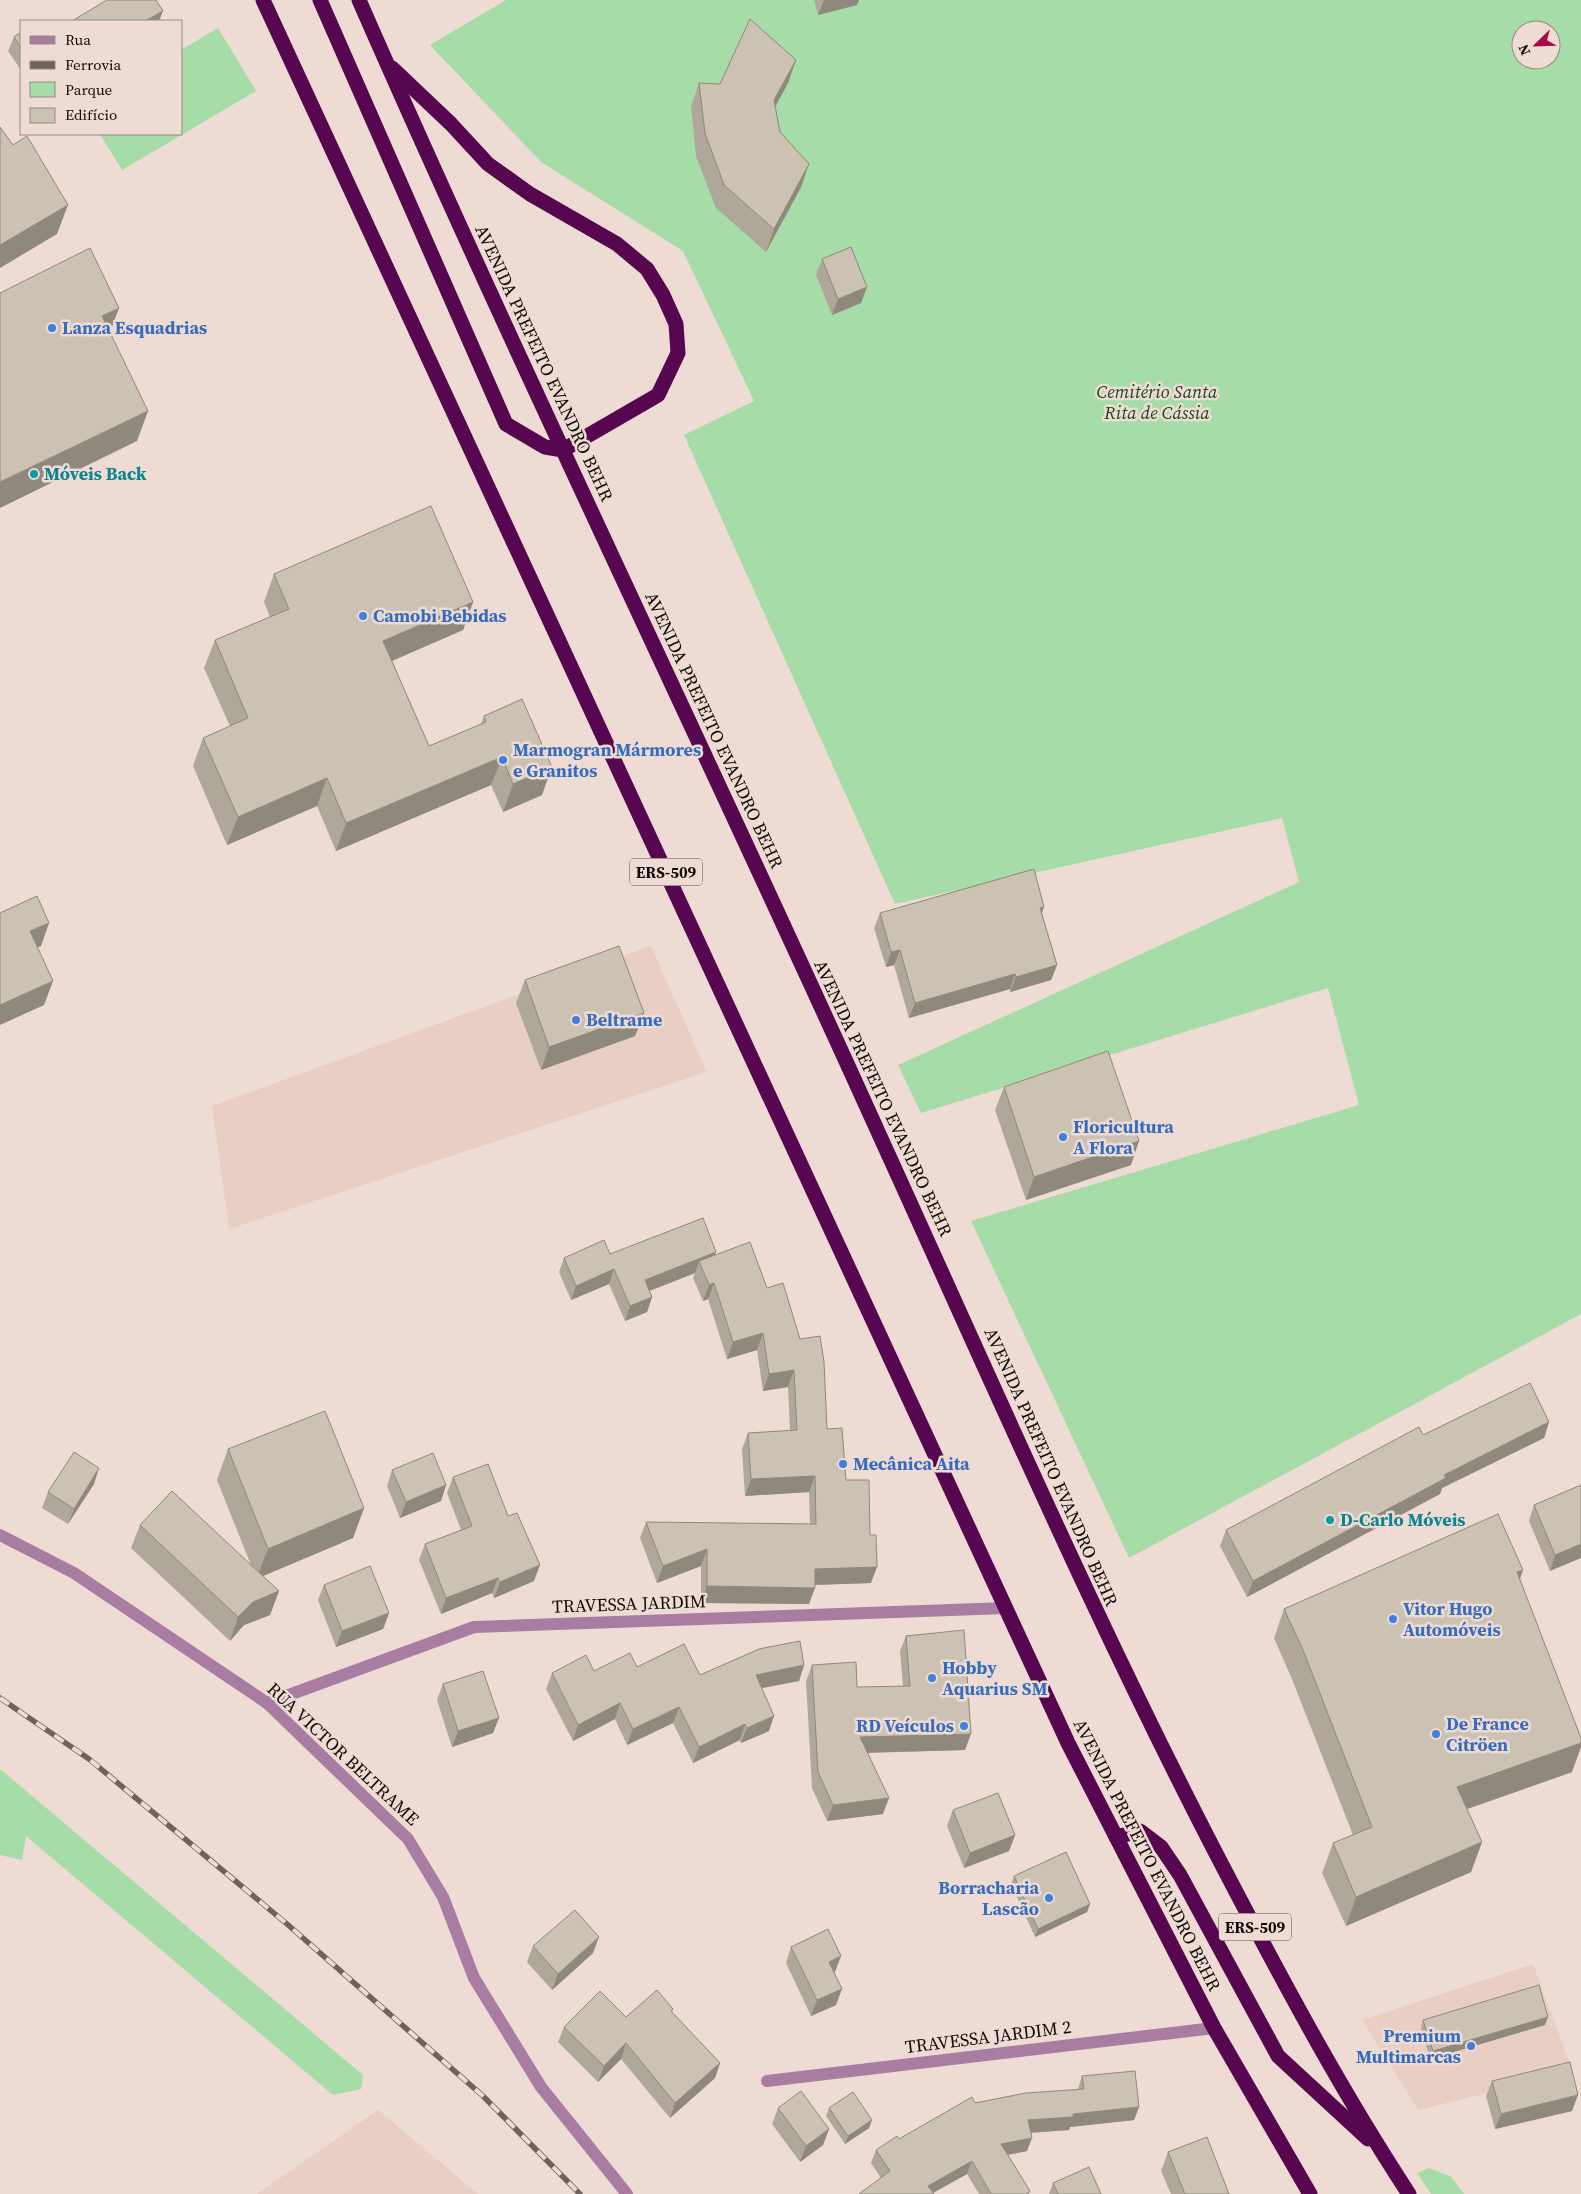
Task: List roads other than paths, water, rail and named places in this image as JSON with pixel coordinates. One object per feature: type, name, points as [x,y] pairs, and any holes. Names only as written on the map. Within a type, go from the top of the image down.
[{"type":"highway","name":"AVENIDA PREFEITO EVANDRO BEHR","points":[[263,0],[1068,1743],[1214,2028],[1310,2194]]},
{"type":"highway","points":[[320,0],[506,424],[544,447],[563,450],[658,395],[678,353],[676,324],[663,295],[647,269],[618,244],[530,194],[488,164],[450,124],[385,62]]},
{"type":"highway","name":"AVENIDA PREFEITO EVANDRO BEHR","points":[[359,0],[385,62],[825,1014],[1106,1633],[1175,1776],[1280,1976],[1380,2150],[1409,2194]]},
{"type":"highway","points":[[1116,1837],[1140,1831],[1161,1846],[1180,1875],[1278,2056],[1380,2150]]},
{"type":"street","name":"RUA VICTOR BELTRAME","points":[[0,1534],[74,1573],[268,1703],[408,1839],[443,1897],[479,1987],[541,2087],[627,2194]]},
{"type":"street","name":"TRAVESSA JARDIM","points":[[268,1703],[474,1627],[1006,1608]]},
{"type":"street","name":"TRAVESSA JARDIM 2","points":[[767,2081],[1214,2028]]},
{"type":"railway","points":[[0,1698],[89,1759],[287,1924],[483,2096],[580,2194]]},
{"type":"place","name":"Lanza Esquadrias","points":[[52,328]]},
{"type":"place","name":"Móveis Back","points":[[34,474]]},
{"type":"place","name":"Camobi Bebidas","points":[[363,616]]},
{"type":"place","name":"Marmogran Mármores e Granitos","points":[[503,760]]},
{"type":"place","name":"Beltrame","points":[[576,1020]]},
{"type":"place","name":"Floricultura A Flora","points":[[1063,1137]]},
{"type":"place","name":"Mecânica Aita","points":[[843,1464]]},
{"type":"place","name":"D-Carlo Móveis","points":[[1330,1520]]},
{"type":"place","name":"Vitor Hugo Automóveis","points":[[1393,1619]]},
{"type":"place","name":"Hobby Aquarius SM","points":[[932,1678]]},
{"type":"place","name":"RD Veículos","points":[[964,1726]]},
{"type":"place","name":"De France Citröen","points":[[1436,1734]]},
{"type":"place","name":"Borracharia Lascão","points":[[1049,1898]]},
{"type":"place","name":"Premium Multimarcas","points":[[1471,2046]]},
{"type":"park label","name":"Cemitério Santa Rita de Cássia","points":[[1157,402]]}]
